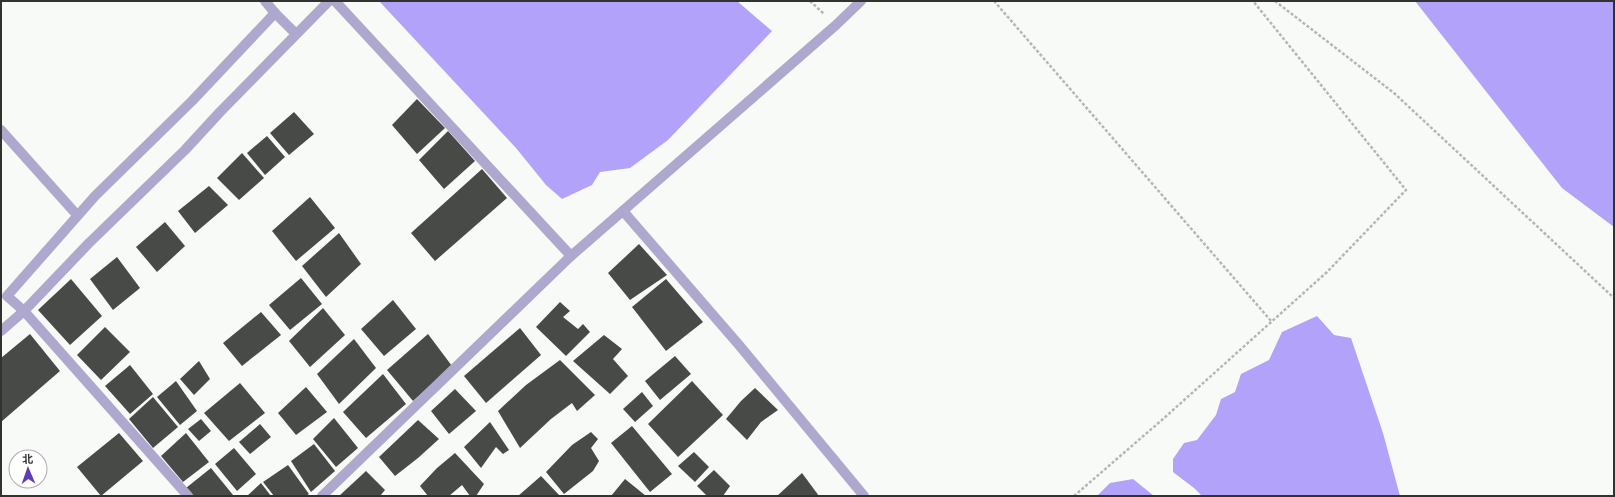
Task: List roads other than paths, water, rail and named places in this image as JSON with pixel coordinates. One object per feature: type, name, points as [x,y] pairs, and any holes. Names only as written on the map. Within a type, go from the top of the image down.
[{"type":"street","points":[[265,1],[296,34]]},
{"type":"street","points":[[1,331],[24,311],[89,243],[185,150],[329,1]]},
{"type":"street","points":[[335,1],[571,256]]},
{"type":"street","points":[[322,496],[571,256],[836,25],[861,1]]},
{"type":"street","points":[[188,496],[24,311],[7,296],[95,196],[192,101],[275,12]]},
{"type":"street","points":[[1,130],[77,216]]},
{"type":"street","points":[[623,211],[739,345],[864,496]]}]
